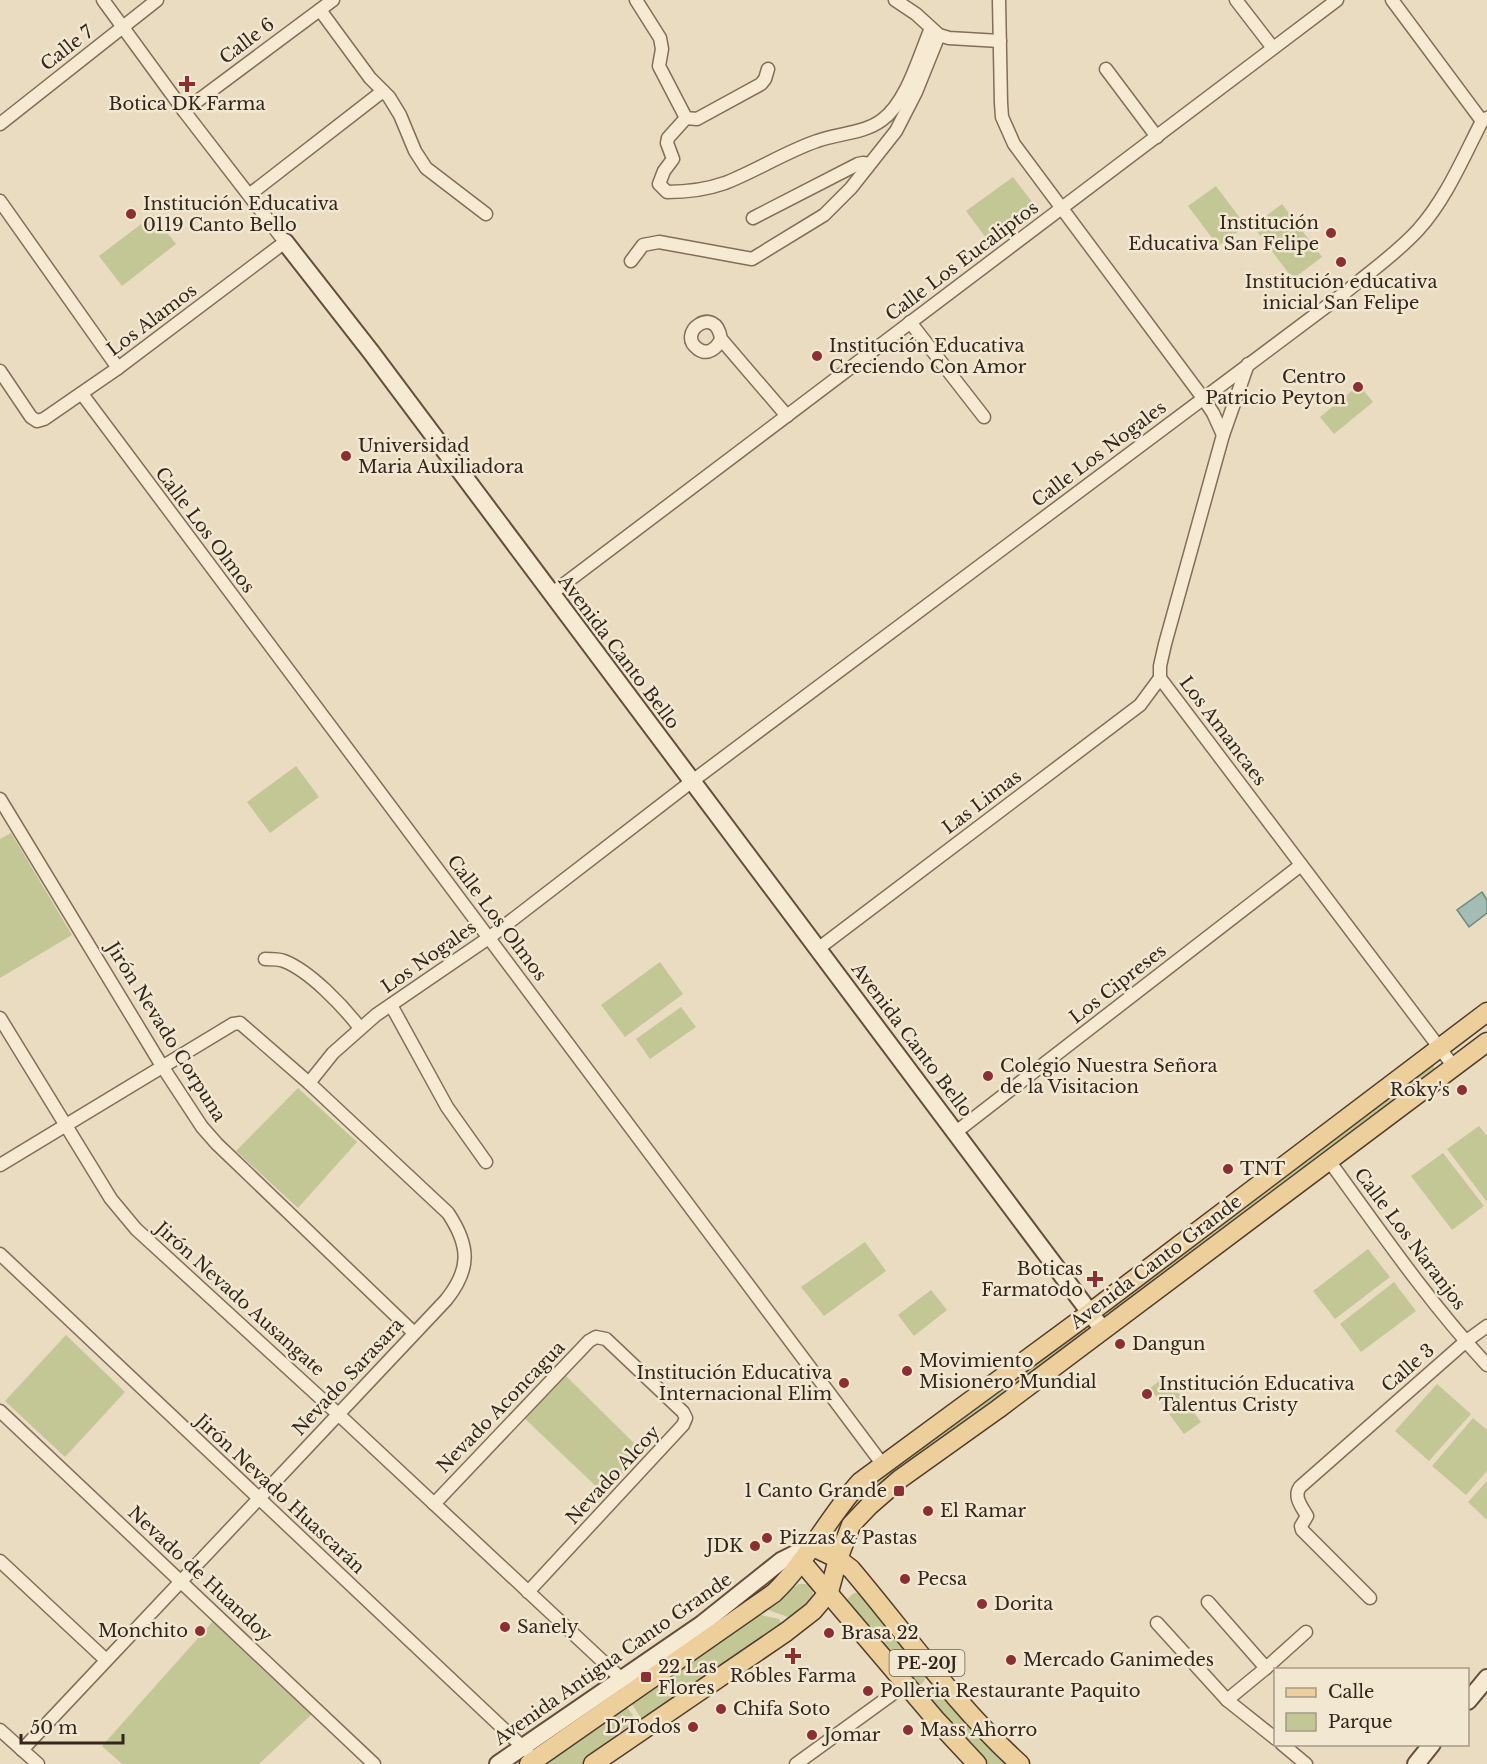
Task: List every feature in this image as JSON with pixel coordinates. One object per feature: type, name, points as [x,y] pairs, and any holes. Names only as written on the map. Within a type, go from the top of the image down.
[{"type":"main road","name":"Avenida Canto Grande","points":[[532,1762],[628,1686],[774,1593],[790,1577],[841,1503],[860,1482],[1091,1312],[1487,1012]]},
{"type":"main road","name":"Avenida Canto Grande","points":[[829,1592],[851,1525],[900,1479],[998,1409],[1330,1162],[1487,1042]]},
{"type":"main road","name":"PE-20J","points":[[806,1554],[838,1559],[851,1569],[964,1707],[1020,1764]]},
{"type":"main road","name":"PE-20J","points":[[806,1554],[829,1592],[905,1684],[977,1764]]},
{"type":"main road","points":[[593,1764],[798,1624],[829,1592]]},
{"type":"street","name":"Avenida Canto Bello","points":[[103,0],[184,111],[378,362],[819,948],[1103,1330]]},
{"type":"street","name":"Calle 7","points":[[0,124],[157,0]]},
{"type":"street","name":"Calle 6","points":[[184,111],[333,0]]},
{"type":"street","points":[[636,0],[660,38],[662,49],[659,66],[686,118]]},
{"type":"street","points":[[895,0],[916,14],[935,32],[949,38],[1000,40]]},
{"type":"street","points":[[999,0],[1002,117],[1014,144],[1203,398],[1223,435]]},
{"type":"street","points":[[1236,0],[1273,48]]},
{"type":"street","name":"Calle Los Eucaliptos","points":[[551,594],[1337,0]]},
{"type":"street","points":[[1392,0],[1484,120]]},
{"type":"street","points":[[320,10],[370,78],[395,106],[415,152],[426,168],[486,214]]},
{"type":"street","points":[[686,118],[668,138],[667,143],[673,159],[664,171],[659,184],[667,192],[681,192],[723,184],[817,141],[865,129],[882,120],[894,108],[935,32]]},
{"type":"street","points":[[631,261],[643,245],[659,242],[752,259],[824,215],[851,188],[896,131],[906,112],[935,32]]},
{"type":"street","points":[[686,118],[697,119],[761,84],[765,80],[768,69]]},
{"type":"street","points":[[1106,69],[1157,136]]},
{"type":"street","points":[[249,195],[383,91]]},
{"type":"street","name":"Calle Los Nogales","points":[[692,782],[1347,291],[1400,248],[1419,229],[1449,185],[1484,120]]},
{"type":"street","points":[[753,218],[858,164],[869,164]]},
{"type":"street","points":[[0,201],[118,368]]},
{"type":"street","name":"Los Alamos","points":[[0,371],[31,417],[37,421],[44,419],[118,368],[285,242]]},
{"type":"street","points":[[910,322],[984,417]]},
{"type":"street","points":[[721,339],[787,416]]},
{"type":"street","name":"Los Amancaes","points":[[1248,363],[1223,435],[1165,644],[1160,678],[1455,1067]]},
{"type":"street","name":"Calle Los Olmos","points":[[82,394],[883,1465]]},
{"type":"street","name":"Las Limas","points":[[819,948],[1140,705],[1160,678]]},
{"type":"street","name":"Los Nogales","points":[[309,1083],[333,1053],[360,1028],[490,937],[692,782]]},
{"type":"street","name":"Jirón Nevado Corpuna","points":[[0,799],[162,1066],[202,1127],[413,1332]]},
{"type":"street","name":"Los Cipreses","points":[[956,1132],[1301,865]]},
{"type":"street","points":[[265,959],[283,961],[301,972],[340,1002],[360,1028]]},
{"type":"street","points":[[391,1005],[447,1107],[486,1162]]},
{"type":"street","name":"Jirón Nevado Ausangate","points":[[0,1018],[64,1126],[111,1199],[136,1229],[338,1413],[628,1686]]},
{"type":"street","name":"Nevado Sarasara","points":[[22,1750],[413,1332],[446,1300],[457,1286],[463,1273],[463,1245],[448,1213],[245,1026],[240,1023],[233,1024],[162,1066]]},
{"type":"street","points":[[0,1165],[162,1066]]},
{"type":"street","name":"Calle Los Naranjos","points":[[1330,1162],[1397,1256],[1465,1342],[1487,1365]]},
{"type":"street","name":"Jirón Nevado Huascarán","points":[[0,1254],[522,1747],[532,1762]]},
{"type":"street","name":"Calle 3","points":[[1370,1598],[1302,1530],[1301,1526],[1307,1516],[1297,1498],[1297,1492],[1465,1342],[1487,1326]]},
{"type":"street","name":"Nevado Aconcagua","points":[[434,1504],[589,1341],[596,1337]]},
{"type":"street","name":"Nevado Alcoy","points":[[528,1592],[683,1425],[686,1418],[680,1409],[606,1339],[596,1337]]},
{"type":"street","name":"Nevado de Huandoy","points":[[0,1411],[374,1764]]},
{"type":"street","points":[[0,1561],[106,1660]]},
{"type":"street","points":[[1208,1602],[1266,1668]]},
{"type":"street","points":[[1157,1623],[1227,1700],[1274,1738]]},
{"type":"street","points":[[1227,1700],[1305,1632]]},
{"type":"street","points":[[1469,1699],[1487,1678]]},
{"type":"street","points":[[796,1764],[814,1759],[905,1684]]},
{"type":"street","name":"Avenida Antigua Canto Grande","points":[[498,1764],[522,1747],[628,1686]]},
{"type":"street","points":[[0,1730],[38,1764]]},
{"type":"street","points":[[1284,1746],[1306,1764]]},
{"type":"street","points":[[1416,1764],[1430,1746]]},
{"type":"green space","points":[[1013,177],[1033,203],[986,238],[966,211]]},
{"type":"green space","points":[[1216,186],[1246,226],[1218,246],[1188,206]]},
{"type":"green space","points":[[1282,204],[1322,257],[1293,279],[1253,226]]},
{"type":"green space","points":[[153,215],[176,244],[122,286],[99,256]]},
{"type":"green space","points":[[1359,385],[1373,402],[1334,434],[1320,417]]},
{"type":"green space","points":[[296,766],[319,797],[270,833],[247,802]]},
{"type":"green space","points":[[11,833],[72,935],[0,978],[0,839]]},
{"type":"green space","points":[[660,962],[683,994],[625,1037],[601,1005]]},
{"type":"green space","points":[[681,1007],[696,1027],[650,1059],[636,1039]]},
{"type":"green space","points":[[1429,1063],[1434,1066],[1435,1071],[1114,1316],[1106,1310]]},
{"type":"green space","points":[[298,1088],[357,1142],[298,1208],[236,1151]]},
{"type":"green space","points":[[1479,1126],[1487,1136],[1487,1202],[1447,1149]]},
{"type":"green space","points":[[1443,1153],[1484,1206],[1452,1230],[1411,1176]]},
{"type":"green space","points":[[865,1242],[886,1271],[824,1316],[801,1287]]},
{"type":"green space","points":[[1368,1249],[1390,1277],[1335,1319],[1313,1291]]},
{"type":"green space","points":[[1394,1282],[1416,1311],[1361,1352],[1340,1324]]},
{"type":"green space","points":[[931,1290],[947,1310],[914,1336],[898,1315]]},
{"type":"green space","points":[[1080,1327],[1086,1329],[1086,1335],[846,1520],[839,1518],[852,1497]]},
{"type":"green space","points":[[66,1335],[125,1392],[65,1457],[5,1401]]},
{"type":"green space","points":[[564,1374],[643,1452],[603,1493],[521,1415]]},
{"type":"green space","points":[[1166,1376],[1201,1422],[1184,1434],[1150,1388]]},
{"type":"green space","points":[[1437,1384],[1471,1414],[1429,1461],[1395,1431]]},
{"type":"green space","points":[[1473,1418],[1487,1430],[1487,1471],[1466,1495],[1432,1466]]},
{"type":"green space","points":[[1487,1481],[1487,1520],[1468,1502]]},
{"type":"green space","points":[[799,1584],[809,1584],[813,1590],[812,1602],[804,1609],[788,1617],[765,1607]]},
{"type":"green space","points":[[854,1593],[859,1593],[928,1674],[922,1684],[917,1687],[847,1603],[848,1598]]},
{"type":"green space","points":[[757,1614],[779,1619],[783,1627],[644,1723],[630,1701]]},
{"type":"green space","points":[[215,1619],[312,1714],[259,1764],[122,1764],[102,1746]]},
{"type":"green space","points":[[935,1683],[1011,1764],[983,1764],[922,1692]]},
{"type":"green space","points":[[625,1704],[640,1726],[582,1764],[535,1764]]},
{"type":"water","points":[[1482,892],[1487,900],[1487,913],[1469,927],[1457,910]]},
{"type":"place","name":"Botica DK Farma","points":[[187,84]]},
{"type":"place","name":"Institución Educativa 0119 Canto Bello","points":[[131,214]]},
{"type":"place","name":"Institución Educativa San Felipe","points":[[1331,233]]},
{"type":"place","name":"Institución educativa inicial San Felipe","points":[[1341,262]]},
{"type":"place","name":"Institución Educativa Creciendo Con Amor","points":[[817,356]]},
{"type":"place","name":"Centro Patricio Peyton","points":[[1358,387]]},
{"type":"place","name":"Universidad Maria Auxiliadora","points":[[346,456]]},
{"type":"place","name":"Colegio Nuestra Señora de la Visitacion","points":[[988,1076]]},
{"type":"place","name":"Roky's","points":[[1462,1090]]},
{"type":"place","name":"TNT","points":[[1228,1169]]},
{"type":"place","name":"Boticas Farmatodo","points":[[1095,1279]]},
{"type":"place","name":"Dangun","points":[[1120,1344]]},
{"type":"place","name":"Movimiento Misionero Mundial","points":[[907,1371]]},
{"type":"place","name":"Institución Educativa Internacional Elim","points":[[844,1383]]},
{"type":"place","name":"Institución Educativa Talentus Cristy","points":[[1147,1394]]},
{"type":"place","name":"1 Canto Grande","points":[[899,1491]]},
{"type":"place","name":"El Ramar","points":[[928,1511]]},
{"type":"place","name":"Pizzas & Pastas","points":[[767,1538]]},
{"type":"place","name":"JDK","points":[[755,1546]]},
{"type":"place","name":"Pecsa","points":[[905,1579]]},
{"type":"place","name":"Dorita","points":[[982,1604]]},
{"type":"place","name":"Sanely","points":[[505,1627]]},
{"type":"place","name":"Monchito","points":[[200,1631]]},
{"type":"place","name":"Brasa 22","points":[[829,1633]]},
{"type":"place","name":"Robles Farma","points":[[793,1656]]},
{"type":"place","name":"Mercado Ganimedes","points":[[1011,1660]]},
{"type":"place","name":"22 Las Flores","points":[[646,1677]]},
{"type":"place","name":"Polleria Restaurante Paquito","points":[[868,1691]]},
{"type":"place","name":"Chifa Soto","points":[[721,1709]]},
{"type":"place","name":"D'Todos","points":[[693,1727]]},
{"type":"place","name":"Mass Ahorro","points":[[908,1730]]},
{"type":"place","name":"Jomar","points":[[812,1735]]}]
